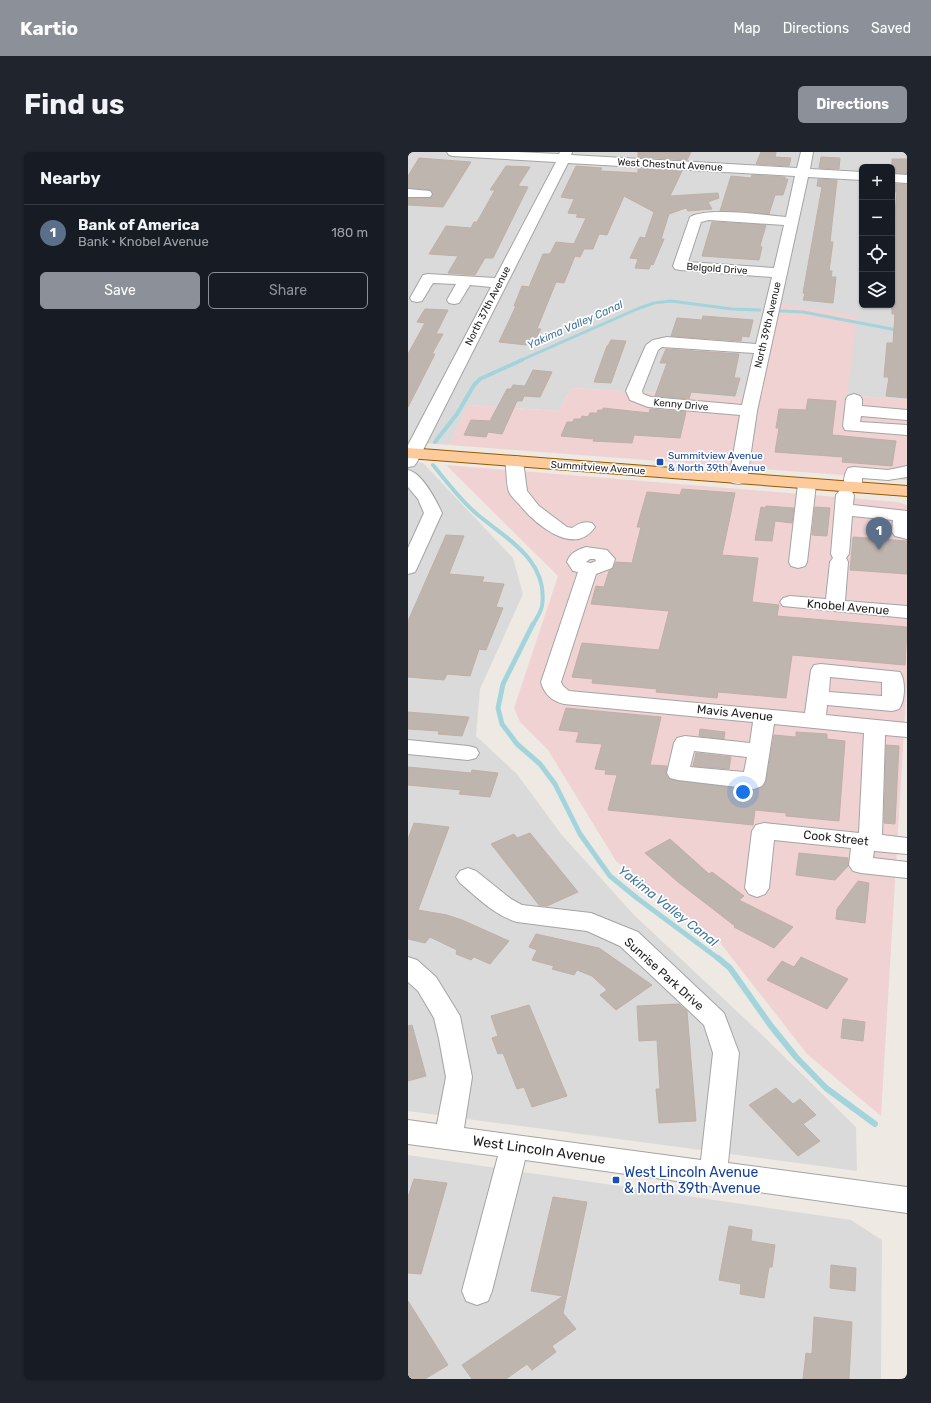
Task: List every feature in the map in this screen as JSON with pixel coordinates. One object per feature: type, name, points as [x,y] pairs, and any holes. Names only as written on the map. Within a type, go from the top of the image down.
[{"type":"main road","name":"Summitview Avenue","points":[[409,456],[514,461],[907,491]]},
{"type":"street","name":"West Chestnut Avenue","points":[[453,152],[565,155],[859,176]]},
{"type":"street","name":"North 39th Avenue","points":[[738,479],[749,411],[807,152]]},
{"type":"street","name":"North 37th Avenue","points":[[409,456],[565,155]]},
{"type":"street","points":[[895,178],[907,179]]},
{"type":"street","points":[[408,193],[425,194]]},
{"type":"street","name":"Belgold Drive","points":[[780,273],[680,266],[695,220],[697,218],[709,216],[791,221]]},
{"type":"street","points":[[417,298],[428,278],[500,283]]},
{"type":"street","points":[[454,300],[465,281]]},
{"type":"street","name":"Kenny Drive","points":[[749,411],[648,402],[636,397],[634,392],[651,348],[658,343],[667,342],[763,349]]},
{"type":"street","points":[[907,415],[854,405],[852,426],[907,430]]},
{"type":"street","name":"Mavis Avenue","points":[[514,461],[518,492],[533,510],[562,532],[580,530],[585,562],[551,682],[556,692],[564,697],[907,730]]},
{"type":"street","points":[[835,606],[843,517],[849,487],[854,472],[898,474],[907,472]]},
{"type":"street","points":[[408,475],[426,498],[433,513],[408,568]]},
{"type":"street","points":[[798,562],[806,484]]},
{"type":"street","points":[[843,517],[904,531]]},
{"type":"street","name":"Knobel Avenue","points":[[790,602],[907,612]]},
{"type":"street","points":[[815,721],[818,698]]},
{"type":"street","points":[[759,751],[765,716]]},
{"type":"street","points":[[875,727],[866,841],[861,865],[907,870]]},
{"type":"street","points":[[408,748],[468,754]]},
{"type":"street","name":"Cook Street","points":[[757,888],[764,831],[907,846]]},
{"type":"street","name":"Sunrise Park Drive","points":[[468,877],[502,905],[518,913],[591,922],[629,939],[716,1020],[726,1053],[713,1175]]},
{"type":"street","points":[[408,967],[427,984],[447,1016],[458,1077],[448,1137]]},
{"type":"street","name":"West Lincoln Avenue","points":[[408,1132],[713,1175],[907,1200]]},
{"type":"street","points":[[477,1291],[514,1147]]},
{"type":"shaded area","points":[[408,152],[907,152],[907,400],[847,395],[742,398],[571,388],[559,411],[468,405],[449,445],[408,442]]},
{"type":"shaded area","points":[[765,300],[857,316],[847,395],[907,400],[907,480],[449,445],[468,405],[559,411],[571,388],[742,398]]},
{"type":"shaded area","points":[[408,461],[423,463],[513,558],[523,594],[480,689],[476,736],[517,774],[561,834],[634,915],[759,1032],[856,1127],[857,1171],[408,1111]]},
{"type":"shaded area","points":[[446,465],[898,502],[907,505],[907,681],[881,1116],[807,1054],[718,940],[616,861],[548,750],[520,722],[514,708],[558,576]]},
{"type":"shaded area","points":[[408,1155],[851,1220],[882,1240],[881,1379],[408,1379]]},
{"type":"building","points":[[638,152],[691,152],[687,160],[638,157]]},
{"type":"building","points":[[761,152],[776,152],[775,157],[791,158],[789,166],[756,164]]},
{"type":"building","points":[[821,157],[840,158],[839,169],[819,168]]},
{"type":"building","points":[[419,158],[471,162],[443,207],[408,205],[408,198],[430,198],[433,195],[430,190],[408,188],[408,176]]},
{"type":"building","points":[[892,159],[907,159],[907,174],[895,173],[895,164],[892,164]]},
{"type":"building","points":[[506,166],[530,167],[518,186],[528,187],[493,258],[485,258],[475,275],[448,273],[458,256],[429,254],[446,226],[471,228],[474,222],[477,222],[495,190],[490,190]]},
{"type":"building","points":[[576,166],[602,168],[600,171],[638,173],[638,169],[682,171],[670,196],[718,193],[719,198],[708,202],[712,209],[688,211],[686,208],[669,214],[661,239],[664,239],[653,265],[651,264],[649,269],[635,268],[638,259],[630,258],[640,237],[645,238],[654,212],[624,196],[607,235],[599,234],[593,249],[584,249],[580,257],[575,256],[564,283],[556,282],[537,329],[541,329],[534,342],[527,341],[526,345],[499,342],[516,306],[514,306],[522,286],[529,287],[543,254],[550,254],[556,242],[574,244],[586,218],[576,217],[578,214],[568,213],[574,199],[561,197]]},
{"type":"building","points":[[752,175],[785,177],[785,179],[788,179],[783,195],[775,195],[769,214],[720,211],[731,176],[751,178]]},
{"type":"building","points":[[818,179],[837,180],[830,242],[833,242],[829,271],[832,271],[831,277],[836,277],[833,303],[803,300],[822,187],[817,186]]},
{"type":"building","points":[[895,184],[907,184],[907,398],[886,396],[889,377],[884,377],[887,343],[893,343],[895,314],[892,314],[892,308],[895,308],[895,213],[897,192],[895,192]]},
{"type":"building","points":[[712,222],[766,225],[760,246],[762,247],[759,260],[702,256]]},
{"type":"building","points":[[425,309],[448,310],[436,334],[443,334],[432,354],[435,354],[408,407],[408,354],[425,323],[417,322]]},
{"type":"building","points":[[703,316],[753,320],[749,337],[742,336],[741,341],[671,336],[677,318],[702,320]]},
{"type":"building","points":[[611,340],[626,341],[611,383],[594,382],[607,346]]},
{"type":"building","points":[[666,349],[739,354],[734,378],[740,378],[735,396],[691,392],[689,399],[655,396],[667,363],[660,363]]},
{"type":"building","points":[[533,370],[552,372],[540,397],[524,396],[522,401],[517,401],[502,434],[488,432],[486,437],[464,435],[471,420],[490,421],[507,389],[511,389],[513,385],[525,386]]},
{"type":"building","points":[[808,399],[836,401],[832,435],[896,441],[892,466],[842,462],[843,457],[775,452],[779,428],[776,428],[779,409],[806,410]]},
{"type":"building","points":[[603,408],[649,413],[650,409],[686,412],[680,438],[634,435],[632,443],[593,441],[594,439],[561,436],[567,422],[573,422],[574,419],[581,419],[582,416],[588,417],[590,413],[597,413],[598,410],[603,410]]},
{"type":"building","points":[[682,489],[735,493],[722,555],[758,558],[752,602],[779,605],[777,616],[907,627],[905,665],[792,655],[786,698],[718,692],[717,698],[656,692],[657,689],[592,683],[593,679],[572,677],[582,643],[659,650],[669,611],[591,604],[596,586],[604,587],[609,571],[613,568],[616,562],[632,563],[641,527],[637,527],[647,492],[680,495]]},
{"type":"building","points":[[766,506],[794,508],[792,523],[775,521],[772,541],[755,540],[761,507],[765,508]]},
{"type":"building","points":[[815,507],[830,508],[827,536],[812,535]]},
{"type":"building","points":[[446,535],[464,536],[449,574],[484,577],[482,582],[504,584],[496,607],[503,608],[486,650],[479,649],[470,676],[447,674],[444,680],[408,677],[408,621]]},
{"type":"building","points":[[853,537],[907,541],[907,574],[850,570]]},
{"type":"building","points":[[566,708],[661,717],[650,765],[667,766],[666,774],[670,779],[754,790],[763,787],[766,782],[774,735],[796,737],[796,732],[827,734],[827,739],[845,741],[839,821],[786,816],[786,813],[755,810],[753,825],[608,810],[617,775],[605,774],[606,770],[595,769],[602,744],[576,742],[579,732],[559,730]]},
{"type":"building","points":[[408,712],[469,717],[462,736],[438,734],[439,731],[408,729]]},
{"type":"building","points":[[700,729],[725,732],[724,739],[699,736]]},
{"type":"building","points":[[886,745],[899,746],[895,824],[884,823]]},
{"type":"building","points":[[696,753],[731,757],[729,769],[693,766]]},
{"type":"building","points":[[408,767],[471,773],[472,770],[498,773],[490,797],[459,794],[461,790],[408,785]]},
{"type":"building","points":[[414,823],[449,827],[418,910],[447,915],[462,920],[509,941],[490,964],[474,957],[471,960],[456,954],[457,950],[430,937],[425,943],[408,939],[408,839]]},
{"type":"building","points":[[530,833],[578,892],[547,906],[539,905],[491,844],[514,834],[517,838]]},
{"type":"building","points":[[670,839],[709,874],[712,872],[744,896],[739,900],[793,927],[774,948],[734,927],[735,926],[678,882],[645,853]]},
{"type":"building","points":[[799,853],[848,858],[848,866],[835,880],[796,875]]},
{"type":"building","points":[[858,881],[869,883],[865,923],[836,919],[837,909]]},
{"type":"building","points":[[536,934],[599,948],[652,985],[616,1010],[600,995],[607,990],[592,976],[577,970],[574,975],[552,969],[554,966],[532,960],[537,950],[529,947]]},
{"type":"building","points":[[801,957],[848,979],[827,1009],[767,980],[782,961],[794,967]]},
{"type":"building","points":[[679,1004],[687,1011],[696,1121],[659,1123],[656,1089],[660,1089],[657,1040],[639,1041],[637,1006]]},
{"type":"building","points":[[529,1005],[567,1096],[532,1107],[524,1087],[517,1089],[503,1053],[498,1054],[492,1038],[498,1036],[491,1016]]},
{"type":"building","points":[[843,1019],[865,1022],[863,1041],[841,1038]]},
{"type":"building","points":[[412,1025],[426,1076],[408,1081],[408,1026]]},
{"type":"building","points":[[776,1088],[793,1104],[800,1099],[816,1115],[803,1124],[820,1141],[798,1156],[749,1105]]},
{"type":"building","points":[[414,1179],[447,1183],[421,1274],[408,1273],[408,1197]]},
{"type":"building","points":[[553,1197],[587,1202],[563,1313],[576,1329],[552,1346],[556,1352],[532,1370],[527,1364],[506,1379],[472,1379],[462,1365],[563,1296],[531,1291]]},
{"type":"building","points":[[729,1226],[752,1230],[751,1241],[775,1245],[772,1267],[769,1267],[764,1298],[740,1294],[741,1284],[719,1280]]},
{"type":"building","points":[[831,1265],[856,1268],[855,1291],[830,1288]]},
{"type":"building","points":[[408,1301],[448,1365],[425,1379],[408,1379]]},
{"type":"building","points":[[814,1317],[852,1322],[849,1379],[803,1379],[806,1353],[812,1354]]},
{"type":"waterway","name":"Yakima Valley Canal","points":[[519,361],[654,303],[671,301],[732,309],[760,310]]},
{"type":"waterway","name":"Yakima Valley Canal","points":[[781,311],[803,312],[907,332]]},
{"type":"waterway","name":"Yakima Valley Canal","points":[[435,442],[457,414],[474,385],[480,379],[522,360]]},
{"type":"waterway","name":"Yakima Valley Canal","points":[[433,465],[466,504],[513,542],[532,564],[539,576],[542,590],[542,606],[533,625]]},
{"type":"waterway","name":"Yakima Valley Canal","points":[[533,624],[503,684],[498,708],[502,724],[517,744],[540,764],[555,784],[580,834],[610,876],[719,959]]},
{"type":"waterway","name":"Yakima Valley Canal","points":[[718,958],[730,968],[771,1026],[796,1057],[826,1088],[875,1124]]},
{"type":"place","name":"Summitview Avenue & North 39th Avenue","points":[[660,462]]},
{"type":"place","name":"Bank of America","points":[[879,550]]},
{"type":"place","name":"West Lincoln Avenue & North 39th Avenue","points":[[616,1180]]}]
